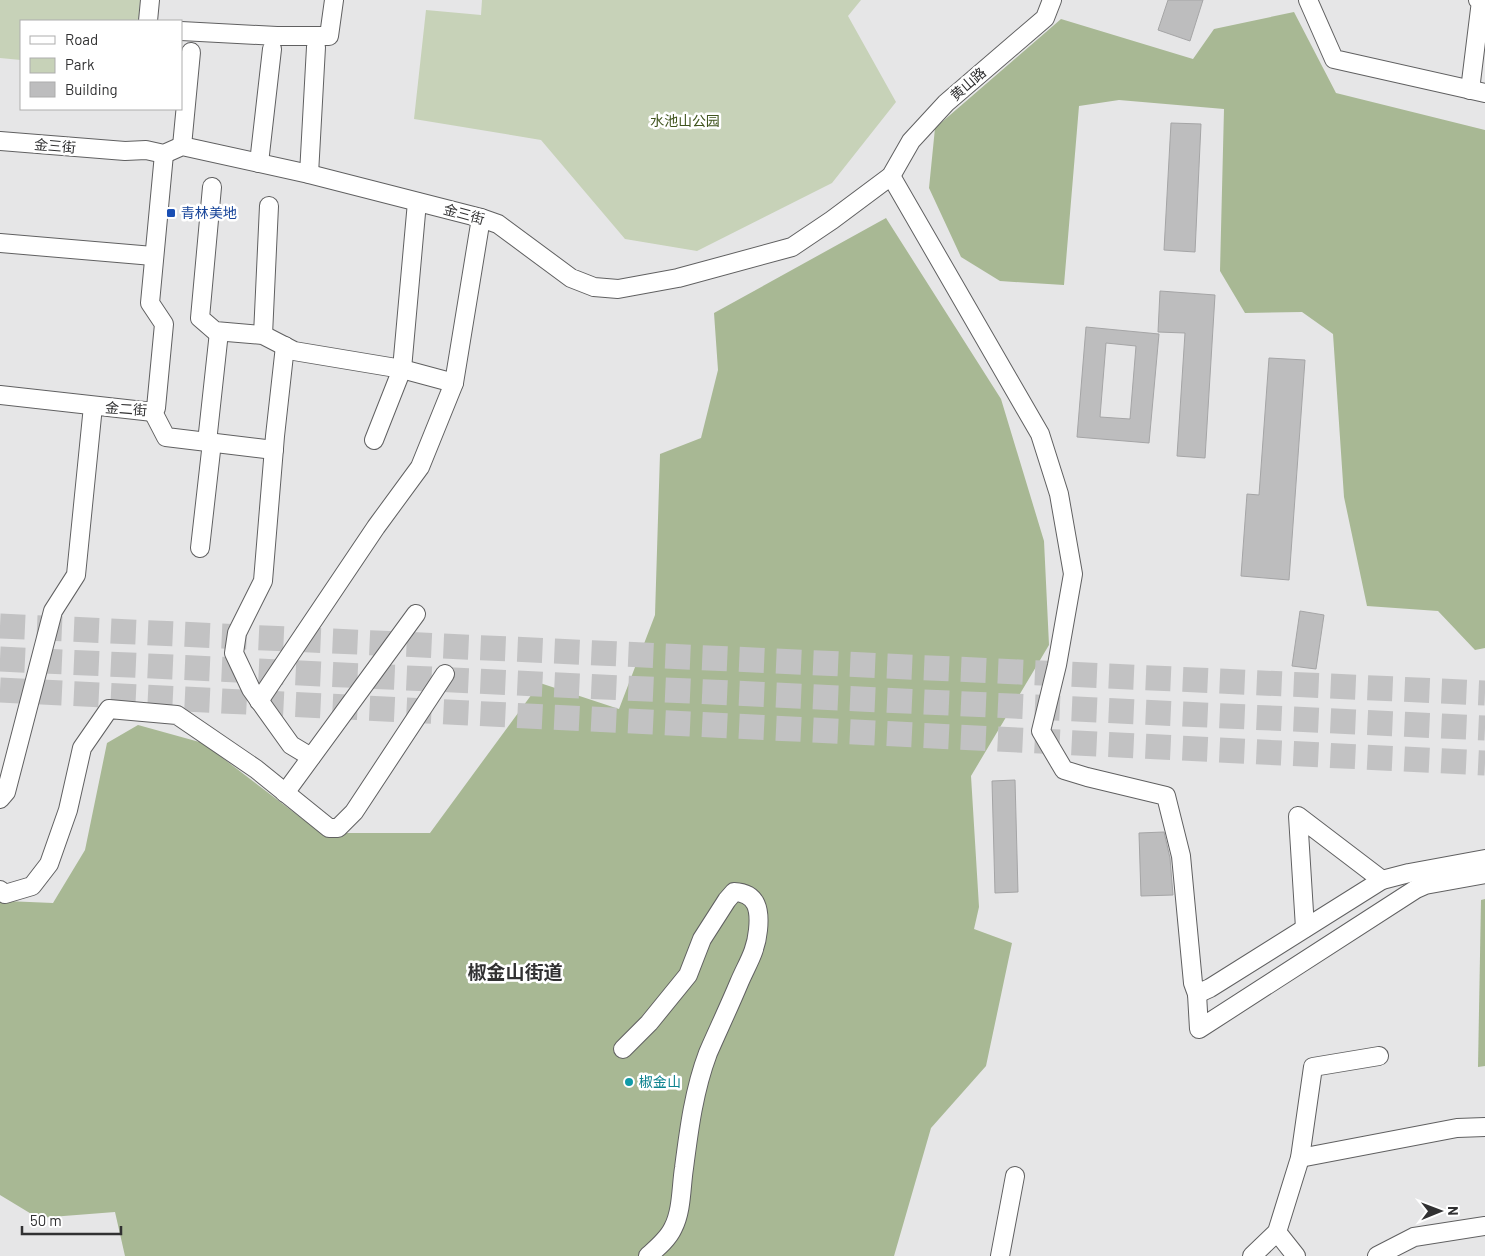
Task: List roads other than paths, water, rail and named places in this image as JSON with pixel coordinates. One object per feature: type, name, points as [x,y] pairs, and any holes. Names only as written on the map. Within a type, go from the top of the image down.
[{"type":"street","points":[[148,20],[150,0]]},
{"type":"street","points":[[182,31],[277,36],[329,36],[334,0]]},
{"type":"street","name":"黄山路","points":[[891,176],[917,134],[946,103],[1045,18],[1052,0]]},
{"type":"street","points":[[1308,0],[1334,59],[1477,91],[1480,1],[1478,0]]},
{"type":"street","points":[[309,174],[316,47]]},
{"type":"street","points":[[259,163],[272,48]]},
{"type":"street","points":[[164,154],[182,146],[191,52]]},
{"type":"street","name":"金三街","points":[[0,141],[125,152],[146,150],[164,154]]},
{"type":"street","name":"金三街","points":[[182,146],[309,174],[481,218],[498,224],[571,278],[594,287],[618,289],[678,278],[792,247],[891,176]]},
{"type":"street","name":"金二街","points":[[0,396],[152,412],[156,408],[164,324],[150,303],[164,154]]},
{"type":"street","points":[[891,176],[1040,434],[1059,494],[1073,574],[1057,665],[1041,731],[1064,770],[1166,796],[1181,856],[1193,983],[1197,994],[1199,1029],[1416,889],[1425,885],[1485,874]]},
{"type":"street","points":[[212,187],[200,318],[215,331],[263,335],[294,351],[402,369],[454,383]]},
{"type":"street","points":[[374,440],[402,369],[417,202]]},
{"type":"street","points":[[263,335],[269,206]]},
{"type":"street","points":[[260,700],[376,527],[420,467],[454,383],[481,218]]},
{"type":"street","points":[[0,243],[153,256]]},
{"type":"street","points":[[200,548],[219,332]]},
{"type":"street","points":[[285,346],[263,581],[237,633],[234,653],[251,689],[291,744],[311,757]]},
{"type":"street","points":[[0,799],[6,792],[53,611],[76,575],[93,406]]},
{"type":"street","points":[[152,412],[166,437],[274,450]]},
{"type":"street","points":[[285,793],[416,614]]},
{"type":"street","points":[[0,890],[5,894],[32,886],[50,864],[68,810],[82,748],[108,709],[177,715],[256,769],[328,828],[338,828],[354,812],[444,674]]},
{"type":"street","points":[[1305,928],[1298,816],[1382,880]]},
{"type":"street","points":[[1197,994],[1210,988],[1382,880],[1485,858]]},
{"type":"street","points":[[623,1049],[662,1009],[688,975],[702,939],[727,900],[734,892],[742,892],[753,898],[758,908],[758,929],[754,954],[708,1054],[701,1075],[689,1126],[674,1228],[662,1244],[648,1256]]},
{"type":"street","points":[[1252,1256],[1277,1232],[1300,1158],[1313,1068],[1378,1056]]},
{"type":"street","points":[[1300,1158],[1456,1128],[1485,1128]]},
{"type":"street","points":[[1000,1256],[1015,1176]]},
{"type":"street","points":[[1377,1256],[1414,1237],[1485,1226]]},
{"type":"street","points":[[1277,1232],[1296,1256]]},
{"type":"tunnel","points":[[0,626],[1485,693]]},
{"type":"tunnel","points":[[0,659],[1485,728]]},
{"type":"tunnel","points":[[0,690],[1485,763]]},
{"type":"place","name":"青林美地","points":[[171,213]]},
{"type":"place","name":"椒金山","points":[[629,1082]]},
{"type":"district","name":"椒金山街道","points":[[515,972]]},
{"type":"park label","name":"水池山公园","points":[[685,121]]}]
